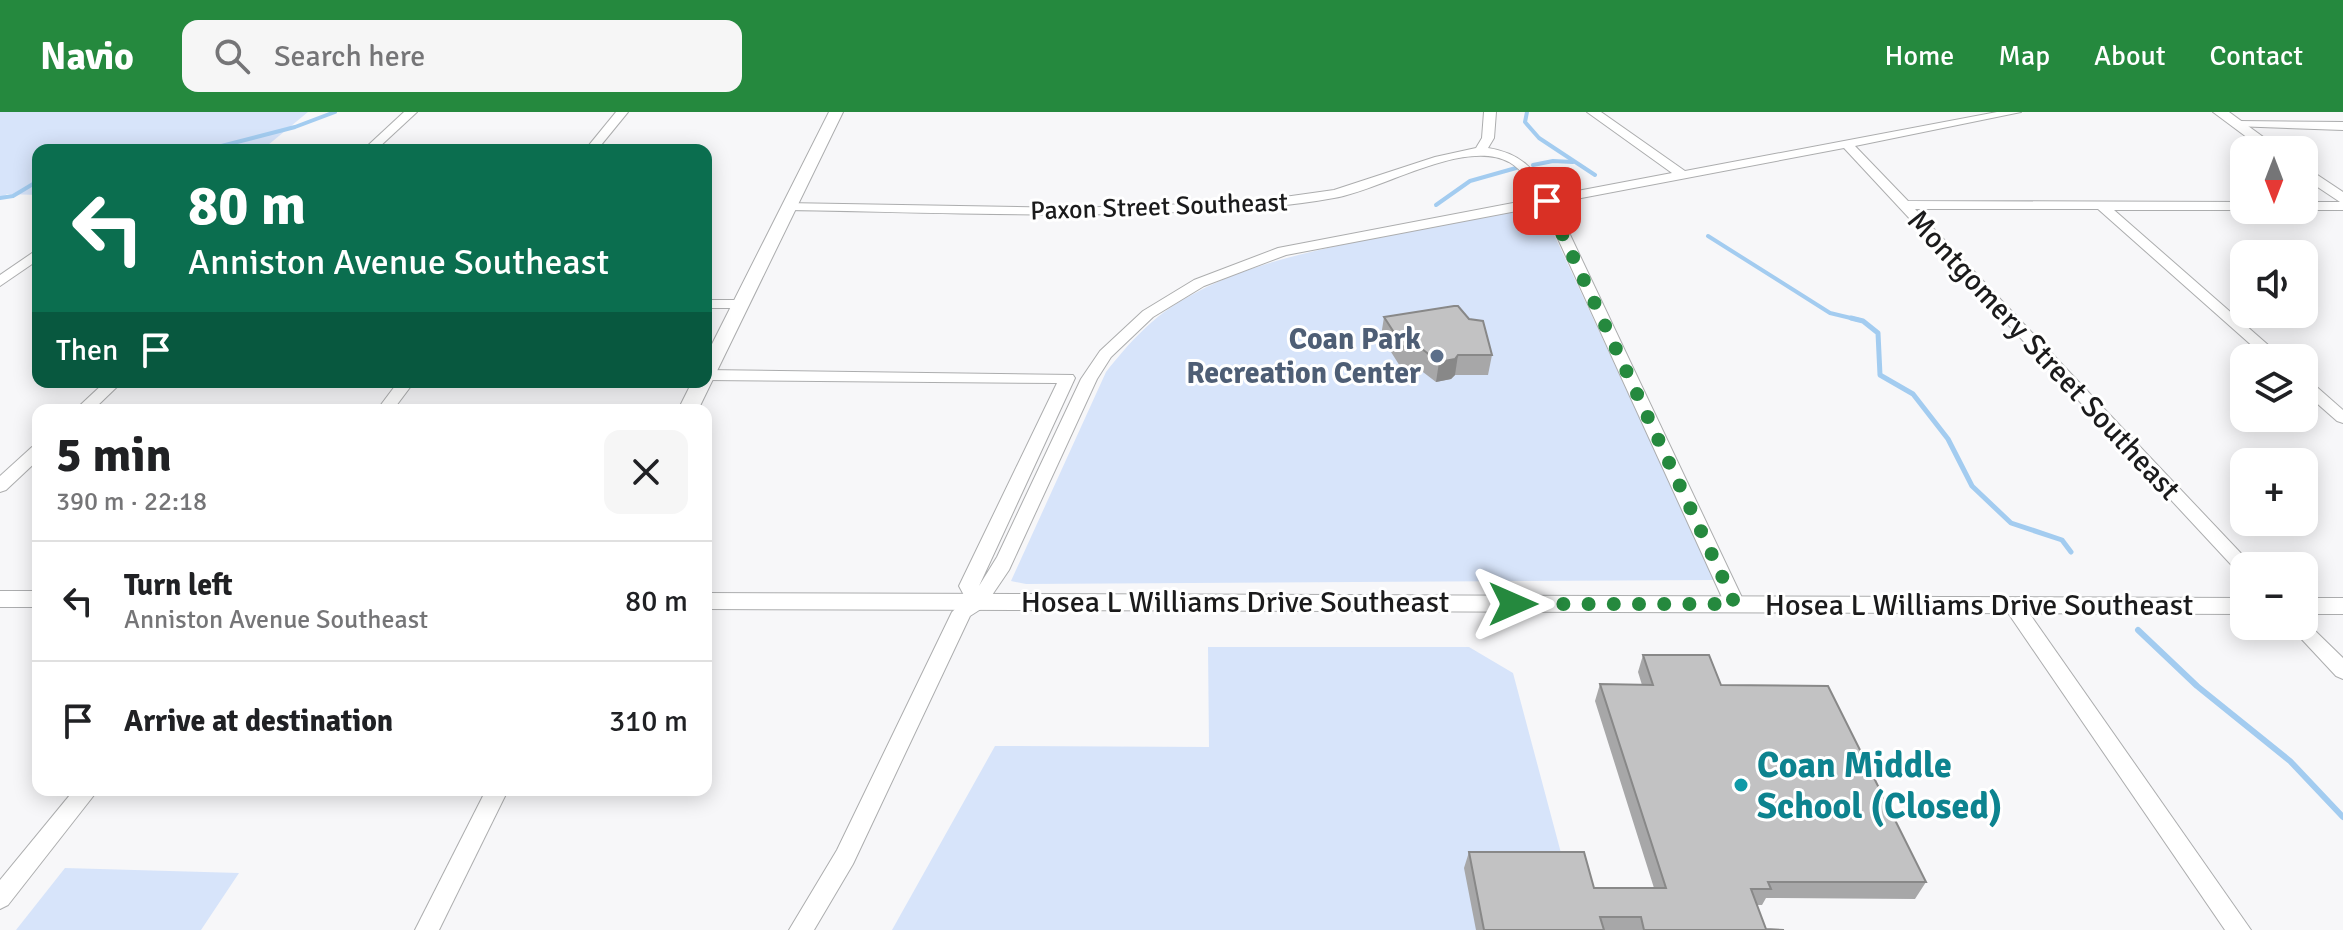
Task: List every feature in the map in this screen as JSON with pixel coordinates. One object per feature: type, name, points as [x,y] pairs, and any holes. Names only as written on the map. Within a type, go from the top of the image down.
[{"type":"street","points":[[376,144],[411,112]]},
{"type":"street","points":[[596,144],[622,112]]},
{"type":"street","points":[[712,363],[836,112]]},
{"type":"street","points":[[1490,112],[1488,138],[1480,151],[1504,154],[1523,163],[1547,201],[1735,604]]},
{"type":"street","points":[[1593,112],[1681,174]]},
{"type":"street","points":[[801,930],[845,857],[962,612],[993,585],[1089,379],[1119,340],[1151,311],[1202,281],[1242,263],[1283,251],[2015,112]]},
{"type":"street","points":[[2220,112],[2254,136]]},
{"type":"street","points":[[2237,124],[2343,126]]},
{"type":"street","name":"Montgomery Street Southeast","points":[[1845,142],[2231,552]]},
{"type":"street","name":"Paxon Street Southeast","points":[[790,206],[1071,212],[1259,205],[1336,194],[1439,160],[1480,151]]},
{"type":"street","points":[[2318,181],[2341,197]]},
{"type":"street","points":[[2318,203],[2341,197]]},
{"type":"street","points":[[1903,205],[2230,206]]},
{"type":"street","points":[[2102,206],[2259,344]]},
{"type":"street","points":[[0,282],[32,258]]},
{"type":"street","points":[[712,304],[742,304]]},
{"type":"street","points":[[712,375],[1067,378],[969,586],[977,602]]},
{"type":"street","points":[[90,404],[107,388]]},
{"type":"street","points":[[2318,396],[2343,418]]},
{"type":"street","points":[[0,486],[32,457]]},
{"type":"street","points":[[0,599],[32,599]]},
{"type":"street","name":"Hosea L Williams Drive Southeast","points":[[712,601],[2230,606]]},
{"type":"street","points":[[2013,605],[2239,930]]},
{"type":"street","points":[[2318,606],[2343,606]]},
{"type":"street","points":[[2314,640],[2343,671]]},
{"type":"street","points":[[0,898],[82,796]]},
{"type":"street","points":[[427,930],[494,796]]},
{"type":"shaded area","points":[[0,112],[308,112],[269,144],[32,144],[32,195],[7,194],[0,199]]},
{"type":"shaded area","points":[[1532,208],[1544,213],[1715,580],[1026,584],[1011,581],[1106,372],[1163,313],[1228,277],[1273,262],[1365,240]]},
{"type":"shaded area","points":[[1208,647],[1469,647],[1513,673],[1565,868],[1479,930],[892,930],[995,746],[1209,747]]},
{"type":"shaded area","points":[[65,868],[239,873],[201,930],[16,930]]},
{"type":"building","points":[[1458,306],[1469,319],[1483,321],[1492,355],[1458,355],[1455,359],[1439,362],[1422,349],[1406,351],[1384,317]]},
{"type":"building","name":"Coan Middle School (Closed)","points":[[1643,655],[1709,655],[1721,685],[1828,686],[1926,882],[1768,882],[1771,889],[1751,889],[1766,929],[1784,930],[1644,930],[1641,917],[1600,917],[1604,930],[1484,930],[1469,852],[1584,852],[1594,888],[1666,888],[1600,684],[1653,685]]},
{"type":"waterway","points":[[229,144],[295,127],[335,112]]},
{"type":"waterway","points":[[1527,112],[1525,122],[1539,138],[1595,175]]},
{"type":"waterway","points":[[1533,165],[1553,161],[1573,162]]},
{"type":"waterway","points":[[1436,205],[1470,181],[1516,168]]},
{"type":"waterway","points":[[0,198],[13,196],[32,185]]},
{"type":"waterway","points":[[1708,236],[1830,313],[1859,320]]},
{"type":"waterway","points":[[1851,318],[1859,320]]},
{"type":"waterway","points":[[1859,320],[1878,333],[1880,375],[1913,394],[1948,439],[1972,486],[2011,523],[2062,540],[2071,552]]},
{"type":"waterway","points":[[2138,630],[2197,686],[2290,761],[2343,817]]},
{"type":"place","name":"Coan Park Recreation Center","points":[[1437,356]]},
{"type":"place","name":"Coan Middle School (Closed)","points":[[1741,785]]},
{"type":"route","points":[[1513,604],[1735,604],[1547,201]]}]
